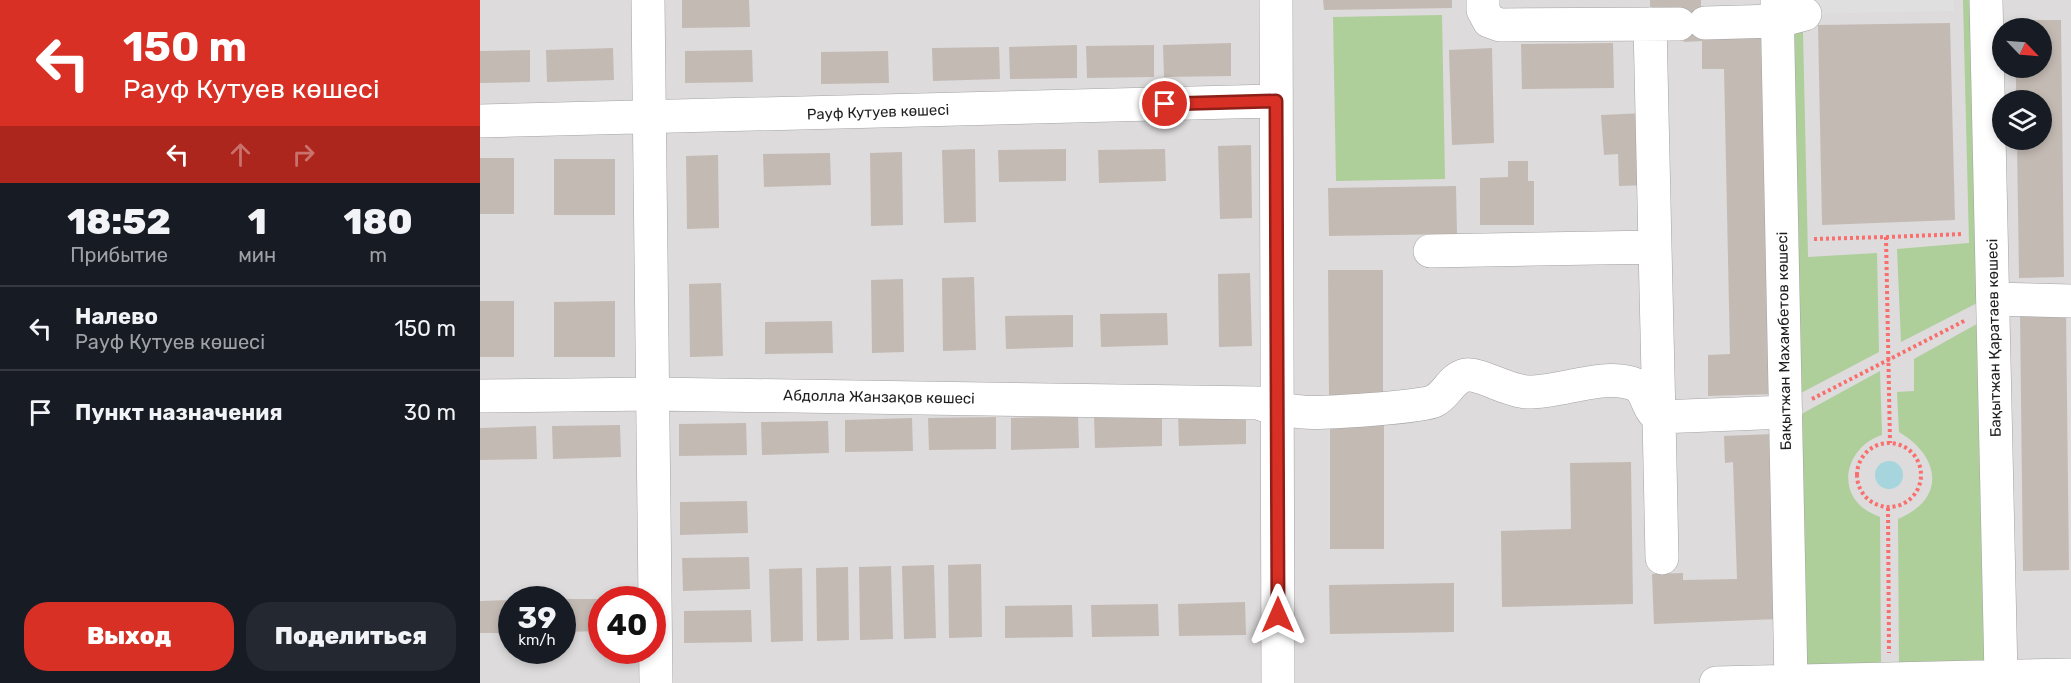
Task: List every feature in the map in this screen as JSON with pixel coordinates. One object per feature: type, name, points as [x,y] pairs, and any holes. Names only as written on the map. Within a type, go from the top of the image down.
[{"type":"street","points":[[648,0],[656,683]]},
{"type":"street","points":[[1276,0],[1278,683]]},
{"type":"street","points":[[1483,0],[1483,10],[1489,21],[1500,25],[1678,24],[1787,12]]},
{"type":"street","name":"Бақытжан Қаратаев көшесі","points":[[1986,0],[2001,676]]},
{"type":"street","name":"Бақытжан Махамбетов көшесі","points":[[1787,12],[1786,412],[1791,682]]},
{"type":"street","points":[[1662,558],[1655,246],[1678,24]]},
{"type":"street","name":"Рауф Кутуев көшесі","points":[[480,121],[1276,101]]},
{"type":"street","points":[[1430,251],[1655,246]]},
{"type":"street","points":[[1993,302],[2071,301]]},
{"type":"street","name":"Абдолла Жанзақов көшесі","points":[[480,396],[654,394],[1258,403],[1277,409],[1305,413],[1434,401],[1455,380],[1466,375],[1479,376],[1514,391],[1531,392],[1610,382],[1632,383],[1646,395],[1653,413],[1659,417]]},
{"type":"street","points":[[1659,417],[1786,412]]},
{"type":"street","points":[[1716,683],[2071,675]]},
{"type":"path","points":[[1814,239],[1965,234]]},
{"type":"path","points":[[1886,237],[1890,443]]},
{"type":"path","points":[[1786,412],[1888,360],[1993,302]]},
{"type":"path","points":[[1890,443],[1905,447],[1914,454],[1921,473],[1916,493],[1908,501],[1888,508],[1878,505],[1862,492],[1857,472],[1866,453],[1875,446],[1890,443]]},
{"type":"path","points":[[1876,681],[1888,508]]},
{"type":"shaded area","points":[[480,0],[645,0],[648,116],[480,119]]},
{"type":"shaded area","points":[[648,0],[1275,0],[1278,683],[656,683],[656,664],[666,664],[666,586],[655,586]]},
{"type":"shaded area","points":[[1287,0],[2071,0],[2071,683],[1290,683]]},
{"type":"shaded area","points":[[1805,0],[1954,0],[1954,11],[1805,14]]},
{"type":"shaded area","points":[[649,120],[651,391],[480,393],[480,123]]},
{"type":"shaded area","points":[[651,397],[654,586],[588,586],[588,664],[655,664],[655,683],[480,683],[480,399]]},
{"type":"green space","points":[[1963,0],[1977,0],[1983,300],[1901,342],[1897,249],[1969,243]]},
{"type":"green space","points":[[1442,15],[1445,179],[1336,181],[1333,17]]},
{"type":"green space","points":[[1789,32],[1803,32],[1808,257],[1877,253],[1879,352],[1799,394]]},
{"type":"green space","points":[[1984,320],[1991,668],[1899,671],[1898,519],[1914,511],[1924,500],[1930,489],[1932,477],[1930,465],[1923,453],[1899,432],[1897,392],[1914,391],[1914,359]]},
{"type":"green space","points":[[1880,371],[1882,435],[1862,447],[1855,456],[1848,477],[1854,499],[1865,509],[1880,517],[1881,671],[1800,674],[1796,417]]},
{"type":"water","points":[[1889,461],[1899,465],[1903,475],[1899,485],[1889,489],[1879,485],[1875,475],[1879,465]]},
{"type":"building","points":[[682,0],[749,0],[750,27],[682,28]]},
{"type":"building","points":[[1323,0],[1452,0],[1452,8],[1324,10]]},
{"type":"building","points":[[1650,0],[1701,0],[1701,27],[1769,25],[1777,394],[1708,396],[1708,355],[1730,354],[1724,69],[1702,69],[1702,41],[1684,42],[1683,8],[1650,9]]},
{"type":"building","points":[[2052,20],[2061,20],[2064,277],[2019,278],[2017,150],[2052,150],[2052,90],[2016,90],[2016,78],[2052,78]]},
{"type":"building","points":[[1950,23],[1955,220],[1822,225],[1818,25]]},
{"type":"building","points":[[1231,43],[1231,76],[1164,77],[1163,45]]},
{"type":"building","points":[[1613,43],[1614,88],[1522,89],[1521,44]]},
{"type":"building","points":[[1077,45],[1077,78],[1010,79],[1009,47]]},
{"type":"building","points":[[1154,45],[1154,77],[1087,78],[1086,46]]},
{"type":"building","points":[[999,47],[1000,79],[933,81],[932,48]]},
{"type":"building","points":[[613,48],[614,80],[547,82],[546,50]]},
{"type":"building","points":[[1492,48],[1494,143],[1452,145],[1449,50]]},
{"type":"building","points":[[530,50],[530,82],[480,83],[480,51]]},
{"type":"building","points":[[752,50],[753,82],[685,83],[685,51]]},
{"type":"building","points":[[888,51],[889,83],[821,84],[821,52]]},
{"type":"building","points":[[1644,113],[1648,185],[1619,186],[1618,154],[1604,155],[1601,115]]},
{"type":"building","points":[[1251,145],[1252,218],[1220,219],[1218,146]]},
{"type":"building","points":[[975,149],[976,222],[944,223],[942,150]]},
{"type":"building","points":[[1066,149],[1066,181],[999,182],[998,150]]},
{"type":"building","points":[[1165,149],[1166,181],[1099,183],[1098,150]]},
{"type":"building","points":[[902,152],[903,225],[871,226],[870,153]]},
{"type":"building","points":[[830,153],[831,185],[764,187],[763,154]]},
{"type":"building","points":[[718,155],[719,228],[687,229],[686,156]]},
{"type":"building","points":[[480,158],[514,158],[514,214],[480,214]]},
{"type":"building","points":[[554,159],[615,159],[615,215],[554,215]]},
{"type":"building","points":[[1508,161],[1528,161],[1528,181],[1534,181],[1534,225],[1480,225],[1480,178],[1508,177]]},
{"type":"building","points":[[1456,186],[1457,234],[1329,236],[1328,188]]},
{"type":"building","points":[[1328,270],[1383,270],[1383,397],[1329,397]]},
{"type":"building","points":[[1250,273],[1252,346],[1219,347],[1218,274]]},
{"type":"building","points":[[974,277],[976,350],[943,351],[942,278]]},
{"type":"building","points":[[903,279],[904,352],[872,353],[871,280]]},
{"type":"building","points":[[721,283],[723,356],[690,357],[689,284]]},
{"type":"building","points":[[480,301],[514,301],[514,357],[480,357]]},
{"type":"building","points":[[615,301],[615,357],[554,357],[554,302]]},
{"type":"building","points":[[2066,312],[2069,570],[2023,571],[2020,313]]},
{"type":"building","points":[[1167,313],[1168,345],[1101,347],[1100,314]]},
{"type":"building","points":[[1073,315],[1073,347],[1006,349],[1005,316]]},
{"type":"building","points":[[832,321],[833,353],[765,354],[765,322]]},
{"type":"building","points":[[1246,412],[1246,444],[1179,446],[1178,413]]},
{"type":"building","points":[[1162,414],[1162,446],[1095,448],[1094,415]]},
{"type":"building","points":[[1078,416],[1079,448],[1011,450],[1011,418]]},
{"type":"building","points":[[996,417],[996,449],[929,450],[928,418]]},
{"type":"building","points":[[912,418],[913,451],[845,452],[845,420]]},
{"type":"building","points":[[828,421],[829,453],[762,455],[761,422]]},
{"type":"building","points":[[1384,422],[1384,549],[1330,549],[1330,423]]},
{"type":"building","points":[[746,423],[747,455],[679,456],[679,424]]},
{"type":"building","points":[[620,425],[621,457],[553,459],[552,426]]},
{"type":"building","points":[[536,426],[537,459],[480,460],[480,428]]},
{"type":"building","points":[[1773,434],[1778,619],[1654,624],[1652,574],[1683,573],[1683,580],[1737,579],[1733,462],[1725,463],[1724,436]]},
{"type":"building","points":[[1631,462],[1633,604],[1502,607],[1501,531],[1571,529],[1570,463]]},
{"type":"building","points":[[747,501],[748,533],[680,535],[680,502]]},
{"type":"building","points":[[749,557],[750,589],[683,591],[682,558]]},
{"type":"building","points":[[981,564],[982,637],[949,638],[948,565]]},
{"type":"building","points":[[934,565],[936,638],[904,639],[902,566]]},
{"type":"building","points":[[891,566],[893,639],[860,640],[859,567]]},
{"type":"building","points":[[848,567],[849,640],[817,641],[816,568]]},
{"type":"building","points":[[802,568],[803,641],[771,642],[769,569]]},
{"type":"building","points":[[1454,583],[1454,632],[1330,634],[1329,585]]},
{"type":"building","points":[[576,599],[588,599],[588,631],[576,632]]},
{"type":"building","points":[[498,600],[498,633],[480,633],[480,601]]},
{"type":"building","points":[[1245,602],[1246,635],[1179,636],[1178,604]]},
{"type":"building","points":[[1158,604],[1159,636],[1092,637],[1091,605]]},
{"type":"building","points":[[1072,605],[1073,637],[1005,638],[1005,606]]},
{"type":"building","points":[[751,610],[752,642],[684,643],[684,611]]},
{"type":"route","points":[[1165,104],[1276,101],[1278,615]]}]
